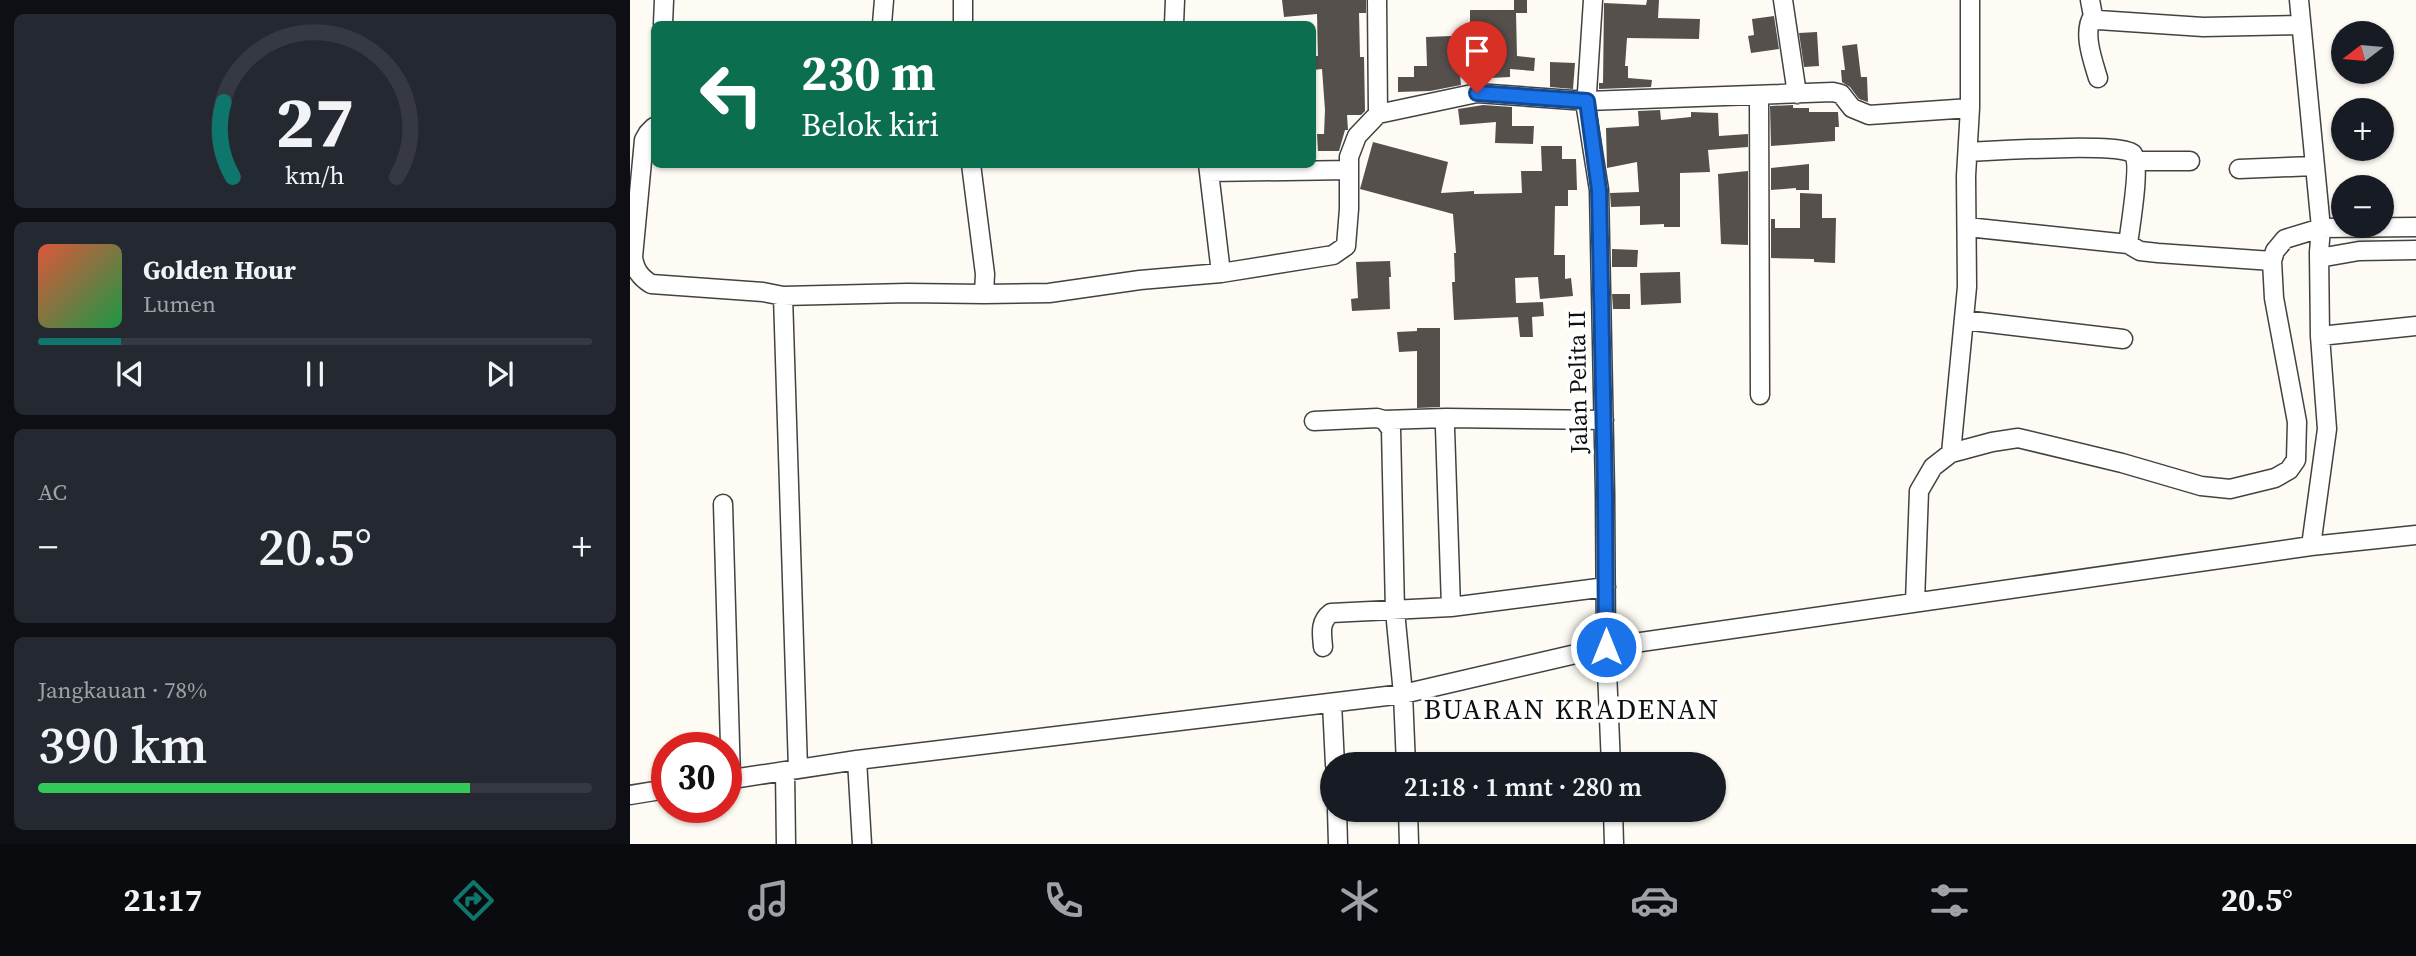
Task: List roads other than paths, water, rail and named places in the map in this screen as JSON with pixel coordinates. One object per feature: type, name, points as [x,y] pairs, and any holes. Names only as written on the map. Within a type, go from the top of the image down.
[{"type":"street","points":[[663,21],[664,0]]},
{"type":"street","points":[[882,21],[884,0]]},
{"type":"street","points":[[963,0],[963,21]]},
{"type":"street","points":[[1174,21],[1175,0]]},
{"type":"street","points":[[1377,0],[1378,114]]},
{"type":"street","name":"Jalan Pelita II","points":[[1593,0],[1587,101],[1599,190],[1606,647],[1610,752]]},
{"type":"street","points":[[1783,0],[1797,93]]},
{"type":"street","points":[[1951,453],[1967,287],[1966,176],[1970,108],[1970,0]]},
{"type":"street","points":[[2299,0],[2320,243],[2320,336],[2327,429],[2311,546]]},
{"type":"street","points":[[2092,8],[2098,20],[2203,27],[2300,25]]},
{"type":"street","points":[[2092,8],[2089,36],[2091,56],[2098,78]]},
{"type":"street","points":[[651,130],[644,140],[633,257],[634,267],[641,278],[651,284],[763,292],[782,300],[907,293],[1049,293],[1140,280],[1221,273],[1333,255],[1348,243],[1349,157],[1357,136],[1378,114],[1477,93],[1587,101],[1838,93],[1852,108],[1869,115],[1970,108]]},
{"type":"street","points":[[1759,96],[1760,395]]},
{"type":"street","points":[[1968,152],[2101,147],[2129,151],[2136,161],[2128,244]]},
{"type":"street","points":[[2136,161],[2190,161]]},
{"type":"street","points":[[2239,169],[2314,166]]},
{"type":"street","points":[[972,168],[985,274],[984,294]]},
{"type":"street","points":[[1221,273],[1209,168],[1349,170]]},
{"type":"street","points":[[1967,227],[2128,244],[2140,251],[2272,261]]},
{"type":"street","points":[[2320,243],[2416,227]]},
{"type":"street","points":[[1920,601],[1917,513],[1919,491],[1933,467],[1951,453],[2018,438],[2201,486],[2230,489],[2275,478],[2288,470],[2296,460],[2297,422],[2274,298],[2272,261],[2275,251],[2285,239],[2360,251],[2416,250]]},
{"type":"street","points":[[782,300],[792,770],[786,844]]},
{"type":"street","points":[[1964,320],[2123,339]]},
{"type":"street","points":[[2320,336],[2416,326]]},
{"type":"street","points":[[1314,421],[1377,418],[1604,420]]},
{"type":"street","points":[[1446,418],[1451,607]]},
{"type":"street","points":[[1384,420],[1391,429],[1392,438],[1395,611],[1405,752]]},
{"type":"street","points":[[723,504],[728,732]]},
{"type":"street","points":[[742,777],[857,760],[1403,694],[1606,647],[2311,546],[2416,535]]},
{"type":"street","points":[[1323,648],[1321,627],[1326,617],[1340,611],[1451,607],[1606,587]]},
{"type":"street","points":[[1332,703],[1334,752]]},
{"type":"street","points":[[857,760],[862,844]]},
{"type":"street","points":[[630,795],[651,792]]},
{"type":"street","points":[[1337,822],[1338,844]]},
{"type":"street","points":[[1408,822],[1409,844]]},
{"type":"street","points":[[1613,822],[1614,844]]},
{"type":"district","name":"BUARAN KRADENAN","points":[[1572,709]]}]
